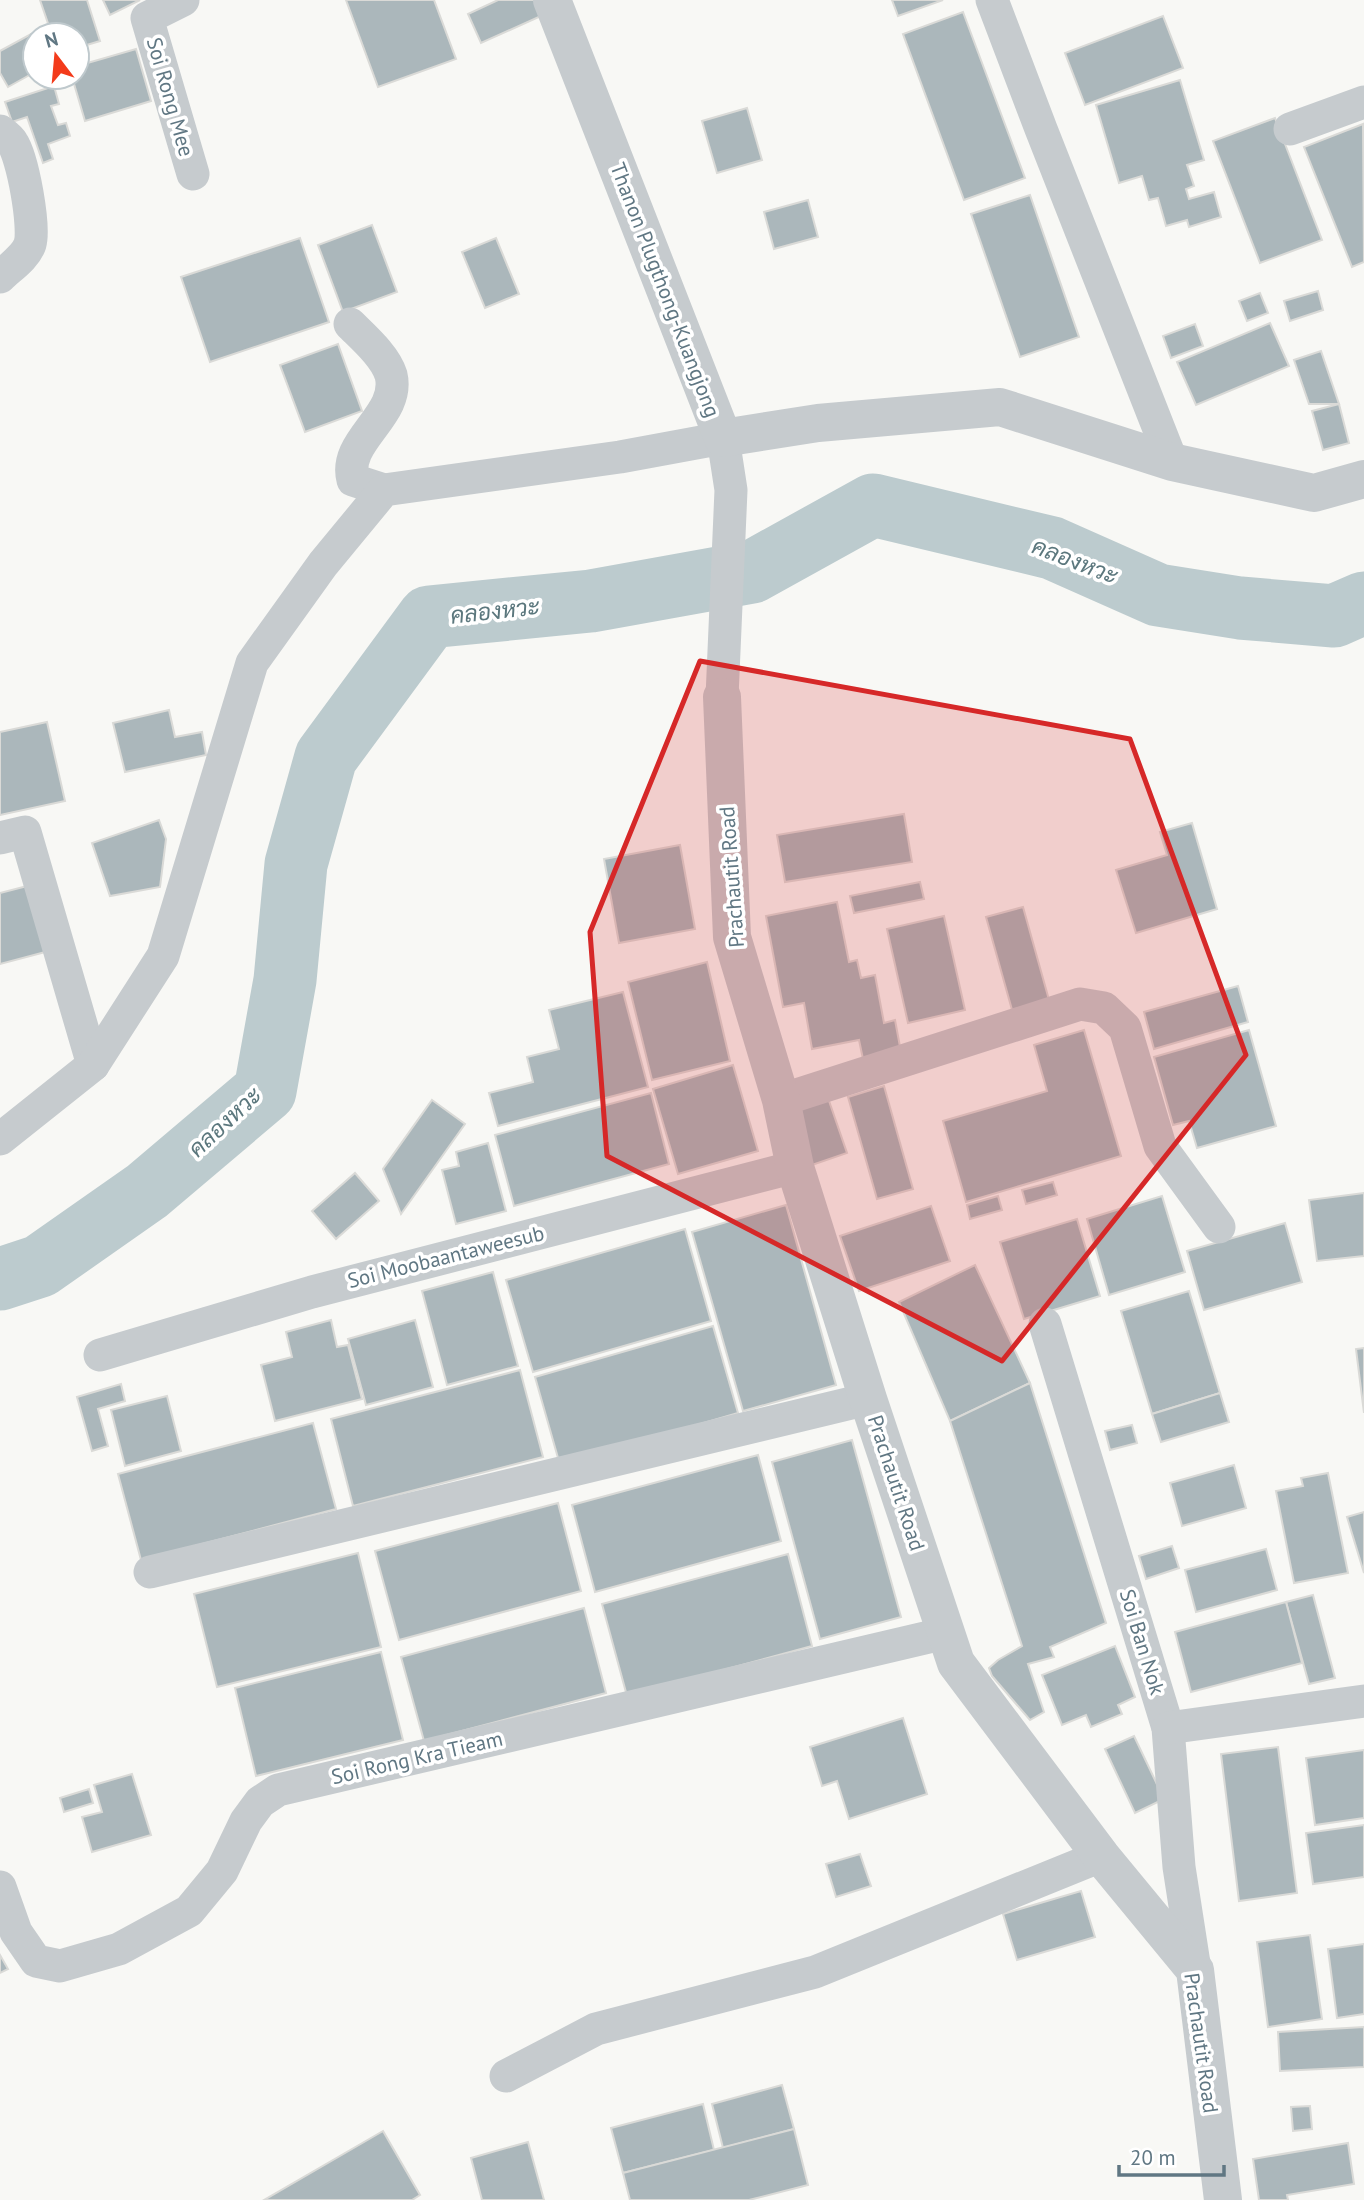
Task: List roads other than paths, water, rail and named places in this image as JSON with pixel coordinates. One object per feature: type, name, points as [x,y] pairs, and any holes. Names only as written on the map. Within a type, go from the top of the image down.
[{"type":"street","name":"Soi Rong Mee","points":[[183,0],[147,18],[193,174]]},
{"type":"street","name":"Thanon Plugthong-Kuangjong","points":[[552,0],[723,438],[818,423],[1000,407],[1172,462],[1314,493],[1364,479]]},
{"type":"street","points":[[992,0],[1172,462]]},
{"type":"street","points":[[1290,129],[1364,103]]},
{"type":"street","points":[[0,131],[13,142],[19,159],[27,194],[31,233],[26,252],[0,277]]},
{"type":"street","points":[[350,324],[375,350],[390,374],[390,400],[353,457],[351,470],[354,480],[384,490],[620,457],[723,438],[731,490],[722,697]]},
{"type":"street","points":[[0,1139],[93,1065],[163,956],[252,663],[323,564],[384,490]]},
{"type":"street","name":"Prachautit Road","points":[[722,697],[732,937],[781,1100],[795,1167],[868,1399],[956,1663],[1101,1856],[1195,1970],[1223,2200]]},
{"type":"street","points":[[0,838],[25,832],[93,1065]]},
{"type":"street","points":[[781,1100],[1080,1004],[1104,1008],[1125,1028],[1160,1146],[1219,1227]]},
{"type":"street","name":"Soi Moobaantaweesub","points":[[100,1355],[312,1292],[795,1167]]},
{"type":"street","name":"Soi Ban Nok","points":[[1045,1324],[1168,1728],[1179,1867],[1195,1970]]},
{"type":"street","points":[[150,1572],[868,1399]]},
{"type":"street","name":"Soi Rong Kra Tieam","points":[[0,1887],[16,1932],[36,1961],[60,1966],[119,1949],[189,1911],[222,1871],[246,1821],[260,1801],[278,1790],[946,1633]]},
{"type":"street","points":[[1168,1728],[1364,1701]]},
{"type":"street","points":[[506,2076],[596,2029],[815,1972],[1101,1856]]},
{"type":"waterway","name":"คลองหวะ","points":[[0,1279],[40,1266],[147,1191],[265,1091],[285,980],[296,864],[326,757],[429,617],[591,601],[752,572],[873,505],[1052,548],[1158,595],[1240,608],[1334,616],[1364,603]]}]
